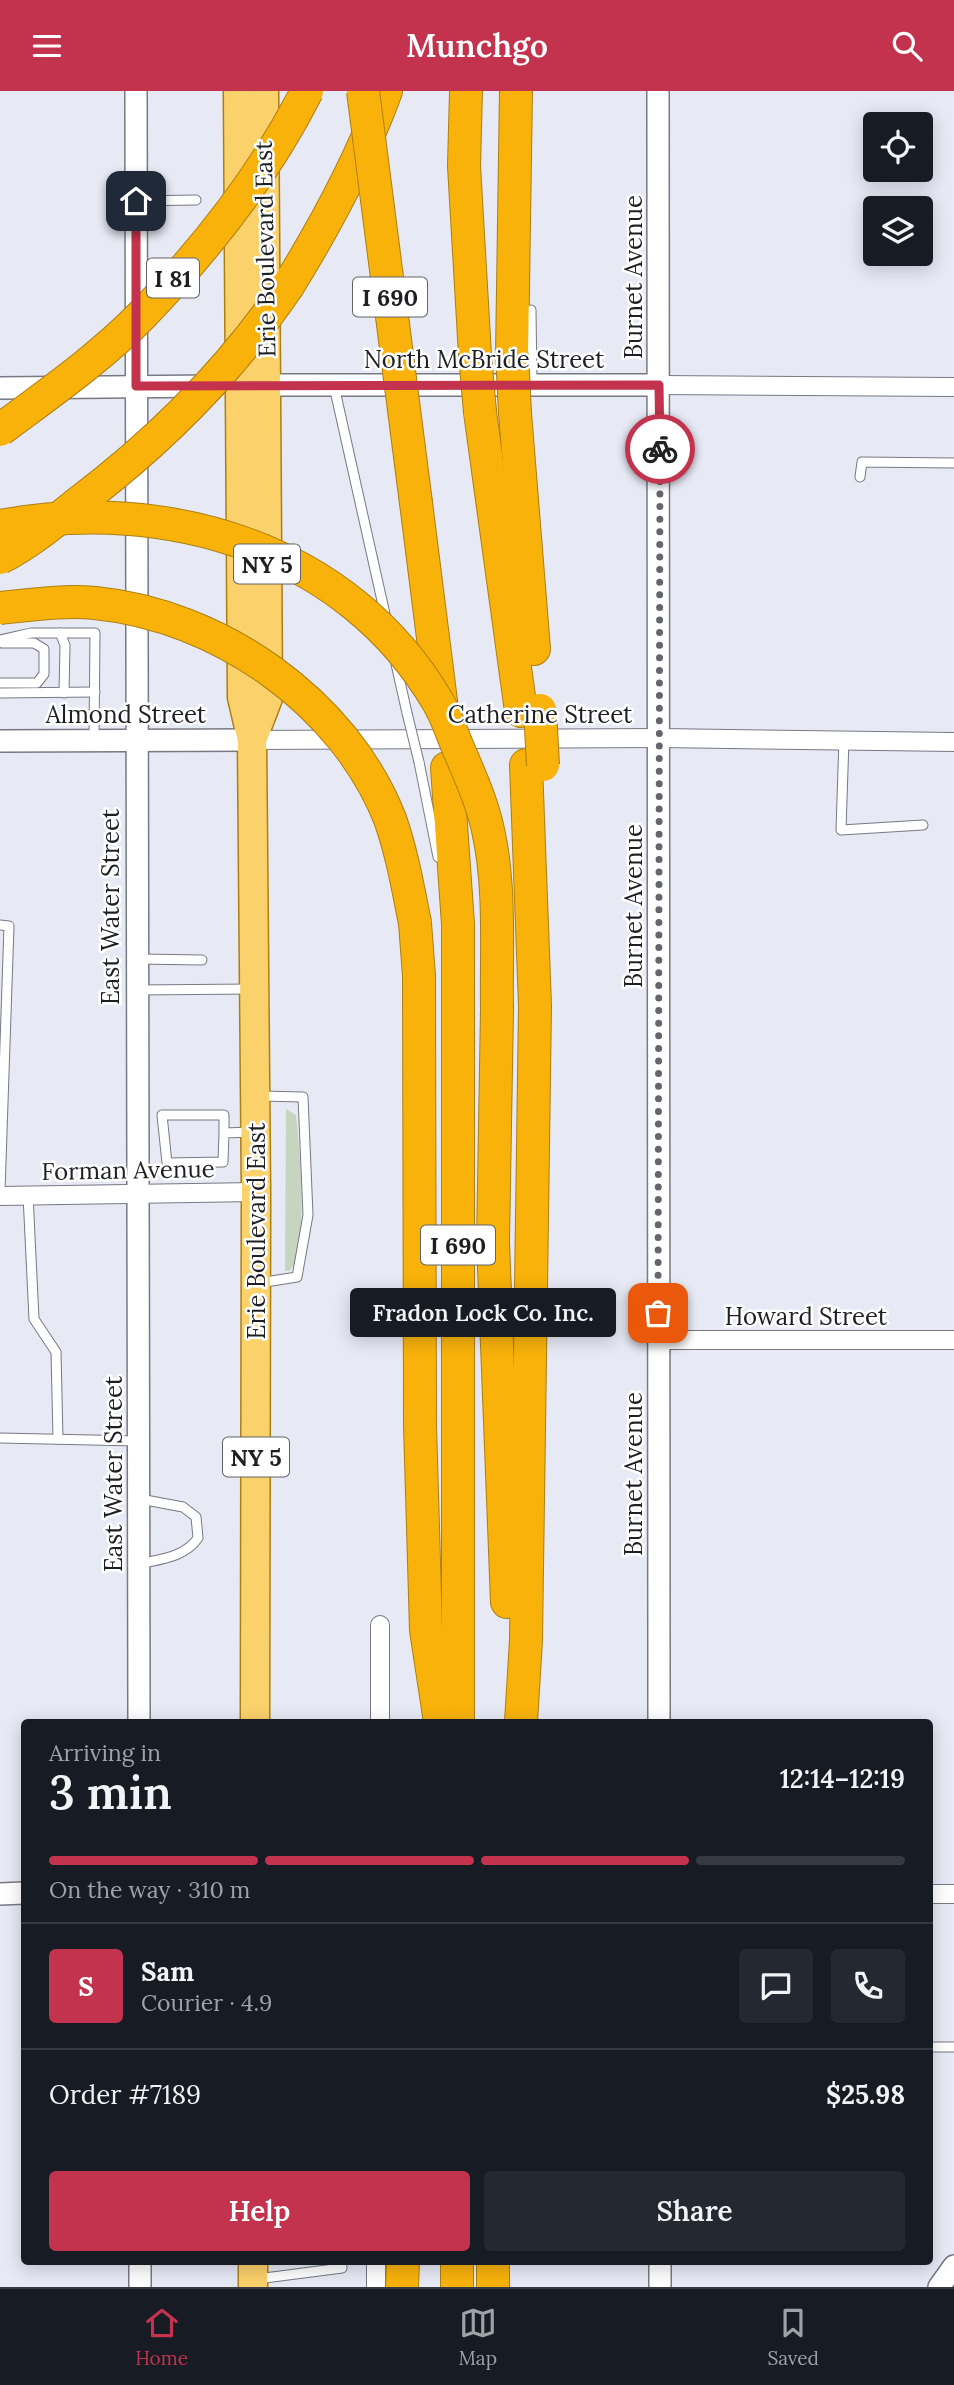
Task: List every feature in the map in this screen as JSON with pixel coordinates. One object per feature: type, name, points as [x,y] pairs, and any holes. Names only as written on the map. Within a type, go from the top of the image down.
[{"type":"highway","points":[[215,229],[240,186],[281,91]]},
{"type":"highway","name":"I 81","points":[[0,430],[77,371],[141,316],[215,229],[283,137],[307,91]]},
{"type":"highway","name":"I 690","points":[[363,91],[443,709],[433,765],[458,924],[458,1719]]},
{"type":"highway","points":[[0,558],[34,539],[156,440],[224,369],[288,286],[332,214],[368,140],[386,91]]},
{"type":"highway","name":"I 690","points":[[466,91],[464,166],[480,412],[530,710],[534,765],[535,1006],[526,1640],[521,1719]]},
{"type":"highway","points":[[516,91],[512,354],[530,710]]},
{"type":"highway","points":[[0,526],[35,519],[87,516],[158,520],[198,529],[273,555],[318,579],[363,611],[418,672],[439,704],[481,800],[489,832],[495,891],[497,1009],[493,1242],[507,1611],[508,1719]]},
{"type":"highway","points":[[0,608],[70,602],[143,610],[211,636],[270,671],[321,714],[351,750],[373,784],[389,818],[401,854],[415,923],[419,976],[420,1425],[426,1630],[440,1719]]},
{"type":"highway","points":[[402,2287],[403,2265]]},
{"type":"highway","points":[[457,2265],[457,2287]]},
{"type":"highway","points":[[493,2265],[493,2287]]},
{"type":"main road","name":"Erie Boulevard East","points":[[238,91],[268,698],[252,740],[256,1192],[255,1719]]},
{"type":"main road","name":"Erie Boulevard East","points":[[254,385],[264,91]]},
{"type":"street","name":"East Water Street","points":[[136,91],[135,741],[139,1719]]},
{"type":"street","name":"Burnet Avenue","points":[[658,91],[659,1719]]},
{"type":"street","name":"North McBride Street","points":[[0,388],[254,385],[954,387]]},
{"type":"street","name":"Catherine Street","points":[[252,740],[660,738],[954,742]]},
{"type":"street","name":"Almond Street","points":[[0,741],[252,740]]},
{"type":"street","name":"Forman Avenue","points":[[0,1193],[28,1195],[256,1192]]},
{"type":"street","name":"Howard Street","points":[[659,1341],[954,1340]]},
{"type":"street","points":[[380,1625],[380,1719]]},
{"type":"street","points":[[0,1893],[21,1893]]},
{"type":"street","points":[[933,1894],[954,1894]]},
{"type":"street","points":[[140,2265],[140,2287]]},
{"type":"street","points":[[376,2265],[376,2287]]},
{"type":"street","points":[[660,2265],[660,2287]]},
{"type":"street","points":[[939,2287],[954,2266]]},
{"type":"lane","points":[[136,201],[196,200]]},
{"type":"lane","points":[[531,310],[532,385]]},
{"type":"lane","points":[[334,386],[407,713],[433,765],[440,864]]},
{"type":"lane","points":[[860,477],[862,462],[954,463]]},
{"type":"lane","points":[[0,641],[31,632],[95,633],[94,741]]},
{"type":"lane","points":[[60,633],[65,645],[64,692]]},
{"type":"lane","points":[[0,641],[34,643],[44,649],[44,674],[37,683],[0,683]]},
{"type":"lane","points":[[0,693],[95,692]]},
{"type":"lane","points":[[844,740],[841,830],[923,825]]},
{"type":"lane","points":[[0,925],[9,926],[0,1193]]},
{"type":"lane","points":[[447,947],[457,1073]]},
{"type":"lane","points":[[136,959],[202,960]]},
{"type":"lane","points":[[137,990],[254,989]]},
{"type":"lane","points":[[255,1096],[303,1097],[308,1215],[297,1277],[256,1283]]},
{"type":"lane","points":[[162,1115],[224,1115],[224,1133],[223,1163],[167,1163],[162,1115]]},
{"type":"lane","points":[[138,1129],[162,1128]]},
{"type":"lane","points":[[224,1133],[255,1132]]},
{"type":"lane","points":[[28,1195],[34,1319],[56,1352],[58,1439]]},
{"type":"lane","points":[[0,1438],[139,1441]]},
{"type":"lane","points":[[139,1499],[183,1507],[196,1517],[198,1538],[192,1548],[182,1554],[139,1564]]},
{"type":"lane","points":[[933,2047],[954,2047]]},
{"type":"lane","points":[[253,2276],[342,2268],[342,2265]]},
{"type":"green space","points":[[286,1109],[296,1115],[302,1197],[299,1244],[295,1261],[289,1271],[285,1271]]},
{"type":"way so far","points":[[658,1313],[660,449]]},
{"type":"place","name":"Fradon Lock Co. Inc.","points":[[658,1313]]},
{"type":"route","points":[[136,201],[136,386],[659,385],[660,449]]}]
